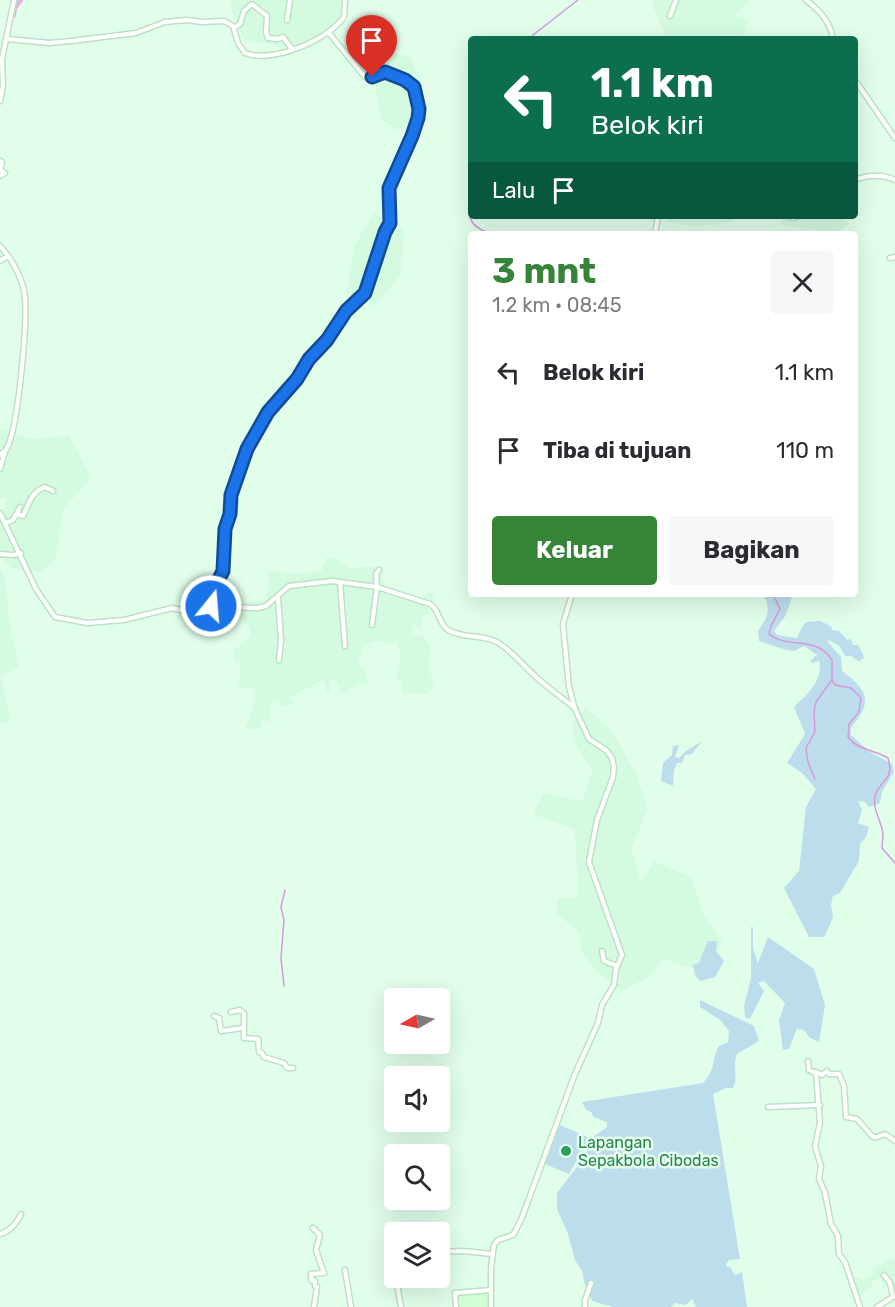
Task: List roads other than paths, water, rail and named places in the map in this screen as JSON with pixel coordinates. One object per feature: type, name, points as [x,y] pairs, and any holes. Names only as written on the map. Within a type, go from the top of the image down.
[{"type":"street","points":[[0,101],[2,64],[14,0]]},
{"type":"street","points":[[287,20],[290,0]]},
{"type":"street","points":[[7,39],[50,43],[133,34],[165,22],[224,21],[234,28],[238,43],[247,54],[277,56],[329,33],[344,17],[345,0]]},
{"type":"street","points":[[670,16],[676,0]]},
{"type":"street","points":[[806,0],[826,20],[832,36]]},
{"type":"street","points":[[234,28],[240,24],[248,5],[254,2],[267,16],[268,38],[283,38],[288,41],[292,50]]},
{"type":"street","points":[[211,606],[212,593],[223,571],[225,529],[230,514],[231,495],[247,449],[268,412],[297,379],[309,359],[327,340],[346,311],[365,293],[385,232],[391,222],[388,192],[418,118],[416,91],[405,80],[385,72],[370,78],[365,77],[329,33]]},
{"type":"street","points":[[858,84],[894,135]]},
{"type":"street","points":[[0,160],[3,162],[0,170],[5,172],[0,176]]},
{"type":"street","points":[[858,179],[885,176],[895,180]]},
{"type":"street","points":[[0,246],[8,256],[23,286],[26,304],[15,419],[0,469]]},
{"type":"street","points":[[0,261],[8,256]]},
{"type":"street","points":[[0,455],[6,450]]},
{"type":"street","points":[[17,514],[23,516],[30,499],[41,489],[45,487],[53,491]]},
{"type":"street","points":[[6,523],[13,520],[20,507]]},
{"type":"street","points":[[0,513],[21,553],[36,589],[50,611],[57,617],[87,623],[124,620],[172,608],[189,612],[201,606],[258,608],[278,598],[289,586],[327,581],[377,587],[433,606],[441,622],[449,630],[497,642],[575,709]]},
{"type":"street","points":[[0,554],[21,553]]},
{"type":"street","points":[[372,625],[377,587],[376,574],[379,570]]},
{"type":"street","points":[[340,582],[345,646]]},
{"type":"street","points":[[491,1307],[492,1254],[495,1243],[513,1235],[522,1220],[575,1074],[601,1009],[614,985],[622,951],[589,858],[597,820],[613,777],[613,764],[607,751],[589,739],[575,709],[568,680],[563,624],[571,597]]},
{"type":"street","points":[[278,598],[281,640],[279,660]]},
{"type":"street","points":[[602,951],[604,961],[617,966]]},
{"type":"street","points":[[231,1012],[240,1010],[244,1013],[245,1038],[258,1039],[259,1052],[264,1057],[284,1063],[287,1068],[293,1068]]},
{"type":"street","points":[[213,1016],[219,1018],[221,1031],[243,1028]]},
{"type":"street","points":[[808,1061],[810,1070],[822,1075],[827,1071],[829,1074],[838,1073],[845,1089],[846,1117],[858,1119],[874,1137],[885,1134],[895,1141]]},
{"type":"street","points":[[816,1071],[820,1126],[815,1146],[820,1166],[819,1179],[825,1193],[831,1224],[838,1237],[839,1253],[846,1263],[860,1307]]},
{"type":"street","points":[[768,1107],[820,1105]]},
{"type":"street","points":[[0,1234],[7,1232],[21,1214]]},
{"type":"street","points":[[313,1228],[320,1235],[316,1250],[324,1272],[311,1274],[311,1280],[315,1281],[317,1287],[314,1307]]},
{"type":"street","points":[[450,1252],[492,1254]]},
{"type":"street","points":[[345,1270],[351,1307]]},
{"type":"street","points":[[876,1307],[894,1297],[890,1283],[884,1275]]},
{"type":"street","points":[[585,1307],[591,1283]]},
{"type":"street","points":[[398,1288],[401,1307]]},
{"type":"street","points":[[456,1307],[455,1293],[491,1290]]},
{"type":"waterway","points":[[13,15],[14,8],[20,0]]},
{"type":"waterway","points":[[532,36],[578,0]]},
{"type":"waterway","points":[[471,219],[484,231]]},
{"type":"waterway","points":[[774,597],[780,609],[769,634],[776,639],[818,647],[832,660],[832,680],[835,685],[851,688],[861,698],[859,712],[849,724],[848,737],[861,747],[888,758],[890,766],[888,776],[877,791],[874,801],[883,834],[882,848],[895,863]]},
{"type":"waterway","points":[[815,779],[808,762],[806,748],[815,732],[816,702],[831,681]]},
{"type":"waterway","points":[[284,986],[281,958],[284,920],[281,907],[285,890]]},
{"type":"place","name":"Lapangan Sepakbola Cibodas","points":[[566,1151]]}]
